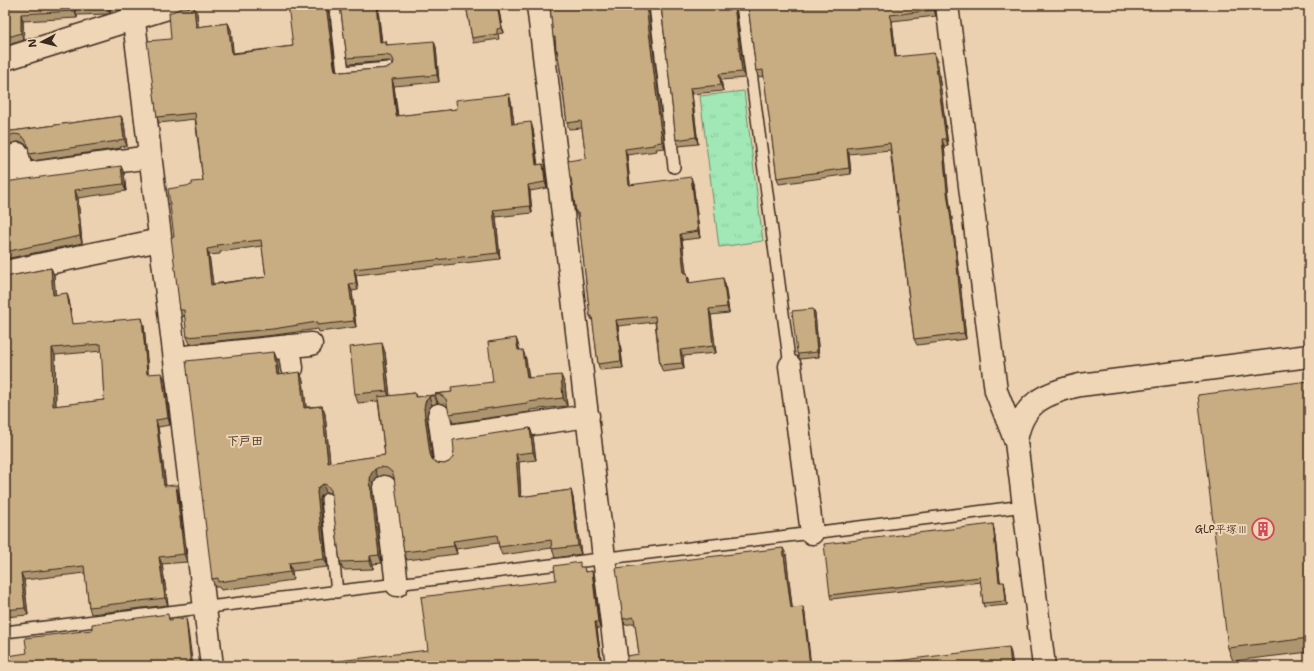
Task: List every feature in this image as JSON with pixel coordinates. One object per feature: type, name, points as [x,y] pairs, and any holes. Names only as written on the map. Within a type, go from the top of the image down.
[{"type":"street","points":[[5,59],[132,12],[176,5]]},
{"type":"street","points":[[538,5],[617,666]]},
{"type":"street","points":[[947,5],[996,391],[1016,442],[1044,666]]},
{"type":"street","points":[[132,12],[212,666]]},
{"type":"street","points":[[15,169],[150,158]]},
{"type":"street","points":[[5,272],[160,240]]},
{"type":"street","points":[[175,358],[311,344]]},
{"type":"street","points":[[289,346],[292,368]]},
{"type":"street","points":[[1016,442],[1018,428],[1026,412],[1042,398],[1060,390],[1080,385],[1309,356]]},
{"type":"street","points":[[790,366],[812,533]]},
{"type":"street","points":[[439,415],[445,460]]},
{"type":"street","points":[[442,437],[588,416]]},
{"type":"street","points":[[385,487],[397,585]]},
{"type":"lane","points":[[334,5],[343,72],[389,68]]},
{"type":"lane","points":[[655,5],[674,167]]},
{"type":"lane","points":[[742,5],[790,366]]},
{"type":"lane","points":[[327,499],[337,592]]},
{"type":"lane","points":[[5,632],[397,585],[1024,506]]},
{"type":"green space","points":[[744,91],[763,241],[719,247],[700,96]]},
{"type":"building","points":[[5,5],[108,6],[74,8],[75,11],[21,14],[21,33],[12,36],[5,36]]},
{"type":"building","points":[[288,5],[326,5],[335,70],[341,72],[388,68],[393,65],[394,61],[392,57],[386,55],[347,58],[340,5],[376,5],[380,42],[386,41],[386,45],[434,41],[437,75],[392,79],[396,116],[457,109],[456,100],[509,94],[512,124],[531,122],[536,165],[543,164],[545,182],[528,185],[530,206],[493,210],[498,253],[354,269],[356,283],[349,284],[354,321],[317,325],[317,322],[273,329],[187,337],[184,310],[180,310],[171,237],[174,237],[168,189],[192,185],[192,182],[203,181],[195,113],[157,117],[147,41],[171,39],[169,13],[182,8],[194,7],[196,27],[228,23],[232,54],[293,46]],"holes":[[[261,240],[266,277],[211,285],[207,249],[218,247],[217,245]]]},
{"type":"building","points":[[466,5],[497,5],[501,28],[497,29],[497,34],[472,38]]},
{"type":"building","points":[[550,5],[646,5],[662,142],[654,143],[654,145],[625,149],[629,185],[691,177],[698,231],[680,234],[684,273],[687,273],[688,283],[723,278],[727,307],[709,309],[713,346],[680,350],[682,363],[660,365],[655,316],[616,320],[621,361],[598,364],[592,316],[590,316],[578,213],[576,213],[568,161],[586,158],[581,121],[567,123],[555,37],[553,37]]},
{"type":"building","points":[[661,5],[734,5],[742,72],[719,74],[721,85],[690,88],[696,137],[676,140]]},
{"type":"building","points":[[748,5],[933,5],[934,10],[890,15],[895,57],[934,53],[946,139],[942,139],[964,333],[914,339],[890,143],[847,148],[849,168],[777,178],[763,70],[756,71]]},
{"type":"building","points":[[121,116],[124,139],[118,141],[29,154],[28,145],[25,139],[20,135],[14,134],[7,137],[5,141],[5,132]]},
{"type":"building","points":[[121,166],[123,184],[75,190],[80,236],[5,252],[5,182]]},
{"type":"building","points":[[51,268],[53,295],[67,293],[72,324],[142,318],[147,374],[162,373],[168,418],[156,420],[164,486],[176,485],[184,554],[159,557],[165,598],[89,607],[84,566],[21,573],[25,608],[5,610],[5,277]],"holes":[[[101,344],[104,400],[53,406],[52,348]]]},
{"type":"building","points":[[813,309],[817,352],[798,354],[792,311]]},
{"type":"building","points":[[516,338],[518,350],[523,350],[527,378],[561,375],[563,398],[449,414],[446,399],[441,395],[435,394],[452,392],[451,387],[493,382],[488,342]]},
{"type":"building","points":[[382,343],[387,391],[355,394],[350,347]]},
{"type":"building","points":[[274,352],[277,375],[300,372],[304,408],[322,406],[328,463],[385,455],[378,397],[415,393],[415,397],[434,395],[429,397],[425,402],[424,409],[430,454],[432,459],[437,463],[444,464],[449,462],[453,457],[453,440],[530,428],[533,452],[516,454],[519,497],[571,490],[578,546],[552,549],[551,540],[499,547],[497,535],[453,541],[454,546],[404,552],[394,477],[392,472],[387,468],[380,467],[375,469],[371,474],[370,480],[379,555],[370,556],[370,561],[340,562],[331,490],[327,485],[323,484],[318,488],[317,492],[324,559],[289,563],[290,572],[218,582],[218,578],[212,579],[186,361]]},
{"type":"building","name":"GLP平塚Ⅲ","points":[[1309,381],[1309,638],[1228,648],[1198,395]]},
{"type":"building","points":[[993,524],[999,582],[1004,582],[1006,601],[983,603],[980,577],[830,595],[824,544]]},
{"type":"building","points":[[783,548],[791,608],[803,607],[810,666],[626,666],[627,656],[639,654],[634,617],[623,619],[616,568]]},
{"type":"building","points":[[580,562],[580,567],[584,567],[585,572],[592,571],[598,622],[595,622],[600,659],[602,659],[605,666],[298,666],[428,650],[421,597],[556,580],[554,566]]},
{"type":"building","points":[[168,614],[169,620],[186,618],[191,666],[9,666],[8,656],[27,653],[25,638],[92,630],[92,624]]},
{"type":"building","points":[[1009,647],[1011,666],[855,666]]},
{"type":"place","name":"GLP平塚Ⅲ","points":[[1263,529]]},
{"type":"district","name":"下戸田","points":[[245,441]]}]
